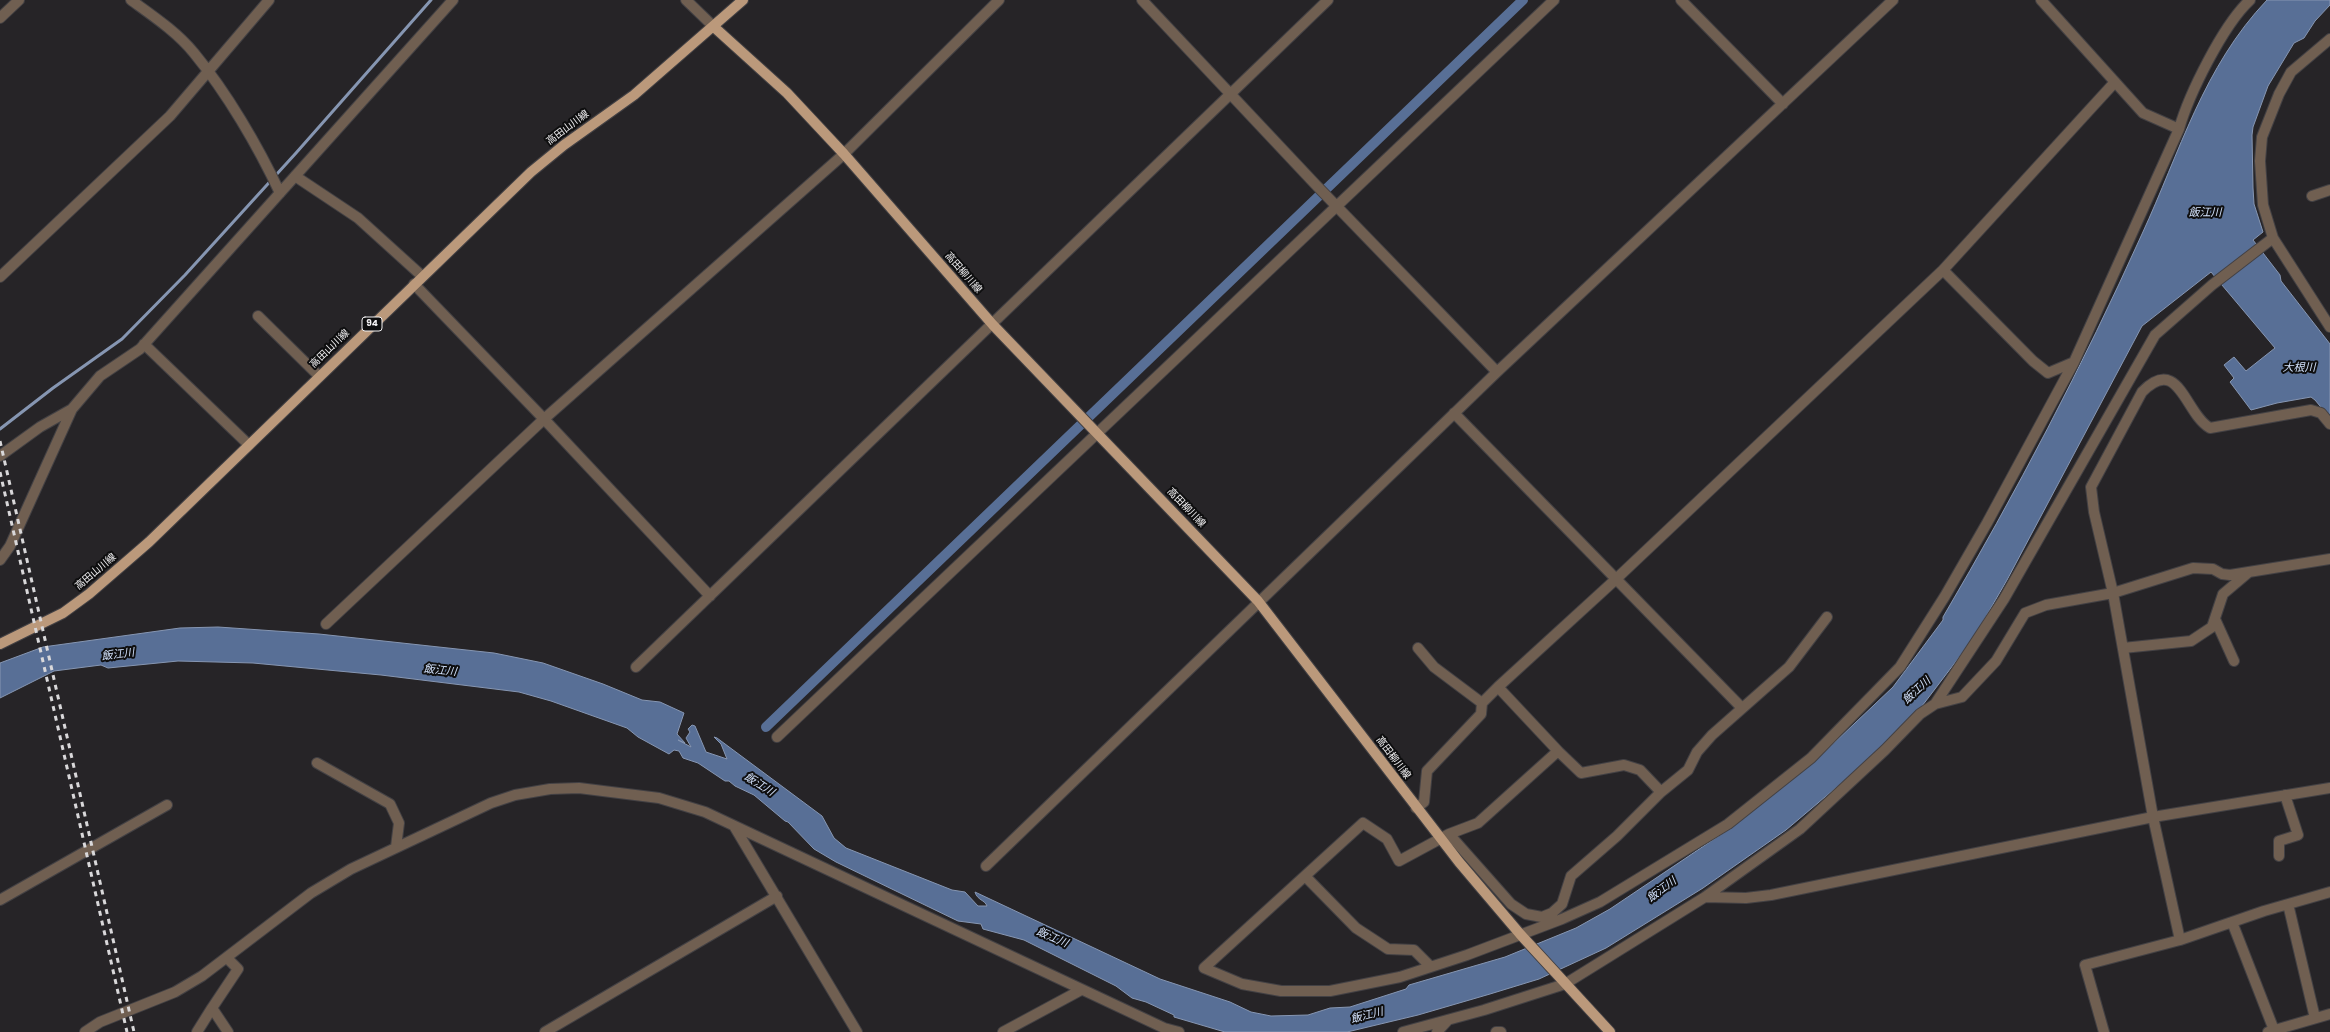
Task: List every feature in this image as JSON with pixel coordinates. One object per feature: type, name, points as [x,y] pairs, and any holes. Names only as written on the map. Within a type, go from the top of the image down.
[{"type":"main road","name":"高田山川線","points":[[0,644],[63,613],[89,594],[149,542],[531,172],[564,145],[634,95],[714,27],[743,0]]},
{"type":"main road","name":"高田柳川線","points":[[714,27],[787,93],[844,154],[993,325],[1258,601],[1416,808],[1445,836],[1520,934],[1610,1032]]},
{"type":"street","points":[[0,18],[19,0]]},
{"type":"street","points":[[131,0],[179,37],[194,52],[250,134],[280,193]]},
{"type":"street","points":[[0,277],[170,116],[269,0]]},
{"type":"street","points":[[1,557],[10,546],[72,409],[91,384],[130,357],[144,344],[452,0]]},
{"type":"street","points":[[686,0],[714,27]]},
{"type":"street","points":[[326,624],[544,419],[844,154],[999,0]]},
{"type":"street","points":[[1142,0],[1316,185],[1497,372]]},
{"type":"street","points":[[636,667],[993,325],[1229,93],[1328,0]]},
{"type":"street","points":[[777,738],[1335,204],[1554,0]]},
{"type":"street","points":[[1681,0],[1783,104]]},
{"type":"street","points":[[986,866],[1089,768],[1258,601],[1497,372],[1893,0]]},
{"type":"street","points":[[2041,0],[2143,113],[2179,129]]},
{"type":"street","points":[[1558,751],[1478,823],[1445,836],[1399,861],[1387,839],[1363,823],[1204,968],[1242,984],[1282,991],[1330,991],[1400,977],[1431,967],[1562,919],[1600,902],[1728,824],[1811,758],[1900,667],[1946,596],[2074,362],[2179,129],[2186,106],[2205,68],[2228,28],[2250,0]]},
{"type":"street","points":[[2330,39],[2291,72],[2279,94],[2262,137],[2260,161],[2263,205],[2270,240],[2330,327]]},
{"type":"street","points":[[1416,808],[1424,802],[1427,771],[1481,714],[1482,703],[1615,580],[1943,270],[2115,82]]},
{"type":"street","points":[[295,176],[358,218],[422,276]]},
{"type":"street","points":[[2312,196],[2330,190]]},
{"type":"street","points":[[1936,704],[2004,599],[2155,335],[2212,285],[2270,240]]},
{"type":"street","points":[[1943,270],[2032,362],[2048,373],[2074,362]]},
{"type":"street","points":[[414,284],[544,419],[710,596]]},
{"type":"street","points":[[258,316],[319,376]]},
{"type":"street","points":[[144,344],[249,445]]},
{"type":"street","points":[[2180,940],[2153,817],[2113,593],[2094,512],[2091,487],[2142,392],[2150,383],[2159,380],[2169,380],[2178,385],[2203,424],[2210,428],[2311,410],[2321,413],[2330,424]]},
{"type":"street","points":[[0,456],[40,427],[72,409]]},
{"type":"street","points":[[1454,414],[1742,708]]},
{"type":"street","points":[[1404,1032],[1448,1020],[1563,982],[1705,897],[1800,829],[1874,761],[1920,714],[1936,704],[1962,697],[1996,661],[2026,613],[2046,605],[2113,593],[2192,568],[2213,569],[2222,574],[2230,575],[2330,559]]},
{"type":"street","points":[[2123,648],[2191,641],[2212,627],[2223,594],[2249,572]]},
{"type":"street","points":[[1445,836],[1511,904],[1526,914],[1542,917],[1552,913],[1562,904],[1571,876],[1618,836],[1661,792],[1688,770],[1697,752],[1712,735],[1789,667],[1827,617]]},
{"type":"street","points":[[2215,620],[2234,661]]},
{"type":"street","points":[[1418,648],[1434,667],[1482,703]]},
{"type":"street","points":[[1498,687],[1558,751],[1581,773],[1624,765],[1640,770],[1661,792]]},
{"type":"street","points":[[317,764],[390,804],[399,823],[396,847]]},
{"type":"street","points":[[85,1032],[100,1022],[175,992],[227,958],[311,893],[351,869],[491,803],[515,795],[550,789],[579,788],[659,798],[705,812],[1081,990],[1164,1028],[1179,1032]]},
{"type":"street","points":[[1705,897],[1746,898],[1771,895],[2153,817],[2330,788]]},
{"type":"street","points":[[2280,856],[2279,841],[2298,835],[2285,795]]},
{"type":"street","points":[[0,900],[167,805]]},
{"type":"street","points":[[734,826],[857,1032]]},
{"type":"street","points":[[1304,876],[1356,928],[1388,949],[1414,950],[1431,967]]},
{"type":"street","points":[[2104,1032],[2085,966],[2180,940],[2288,904],[2330,892]]},
{"type":"street","points":[[545,1032],[777,896]]},
{"type":"street","points":[[2288,904],[2315,1018]]},
{"type":"street","points":[[2232,922],[2271,1031],[2330,1014]]},
{"type":"street","points":[[197,1032],[238,969],[227,958]]},
{"type":"street","points":[[1003,1032],[1081,990]]},
{"type":"street","points":[[212,1008],[228,1032]]},
{"type":"street","points":[[1437,1032],[1448,1020]]},
{"type":"street","points":[[1496,1032],[1501,1032]]},
{"type":"water","name":"飯江川","points":[[2267,0],[2330,0],[2330,5],[2315,21],[2304,38],[2294,43],[2268,86],[2253,127],[2252,135],[2254,204],[2263,232],[2253,240],[2280,275],[2281,281],[2330,344],[2330,418],[2311,397],[2277,403],[2251,410],[2230,382],[2234,378],[2224,365],[2234,357],[2246,371],[2275,348],[2211,272],[2142,326],[2007,580],[1973,639],[1919,710],[1857,770],[1786,830],[1703,888],[1606,948],[1539,979],[1418,1015],[1347,1032],[1225,1032],[1174,1017],[1174,1015],[1146,1002],[1132,998],[1116,986],[1024,940],[983,929],[981,924],[958,921],[836,862],[814,849],[788,822],[754,795],[735,786],[729,781],[725,781],[698,763],[683,758],[679,751],[674,750],[669,754],[638,737],[627,728],[551,701],[519,692],[381,675],[253,663],[178,661],[108,668],[101,665],[54,671],[0,698],[0,663],[43,647],[180,628],[218,627],[319,634],[494,653],[543,663],[603,684],[642,700],[660,702],[684,713],[677,734],[685,743],[678,740],[691,747],[686,738],[690,732],[688,729],[692,725],[695,726],[706,752],[727,759],[721,744],[714,737],[717,738],[822,816],[834,838],[846,848],[952,890],[965,892],[978,906],[987,906],[985,902],[977,897],[975,892],[1160,979],[1230,1002],[1251,1012],[1271,1016],[1308,1015],[1330,1008],[1350,1007],[1406,989],[1409,985],[1505,957],[1576,928],[1610,909],[1732,827],[1817,759],[1893,687],[1943,620],[1943,617],[1997,523],[2048,428],[2120,283],[2156,203],[2181,142],[2209,82],[2226,53],[2245,26]]},
{"type":"waterway","points":[[0,429],[53,388],[122,339],[185,275],[296,153],[431,0]]},
{"type":"waterway","points":[[766,727],[1523,0]]},
{"type":"railway","points":[[0,441],[134,1032]]},
{"type":"railway","points":[[0,472],[127,1032]]},
{"type":"water label","name":"大根川","points":[[2299,368]]}]
